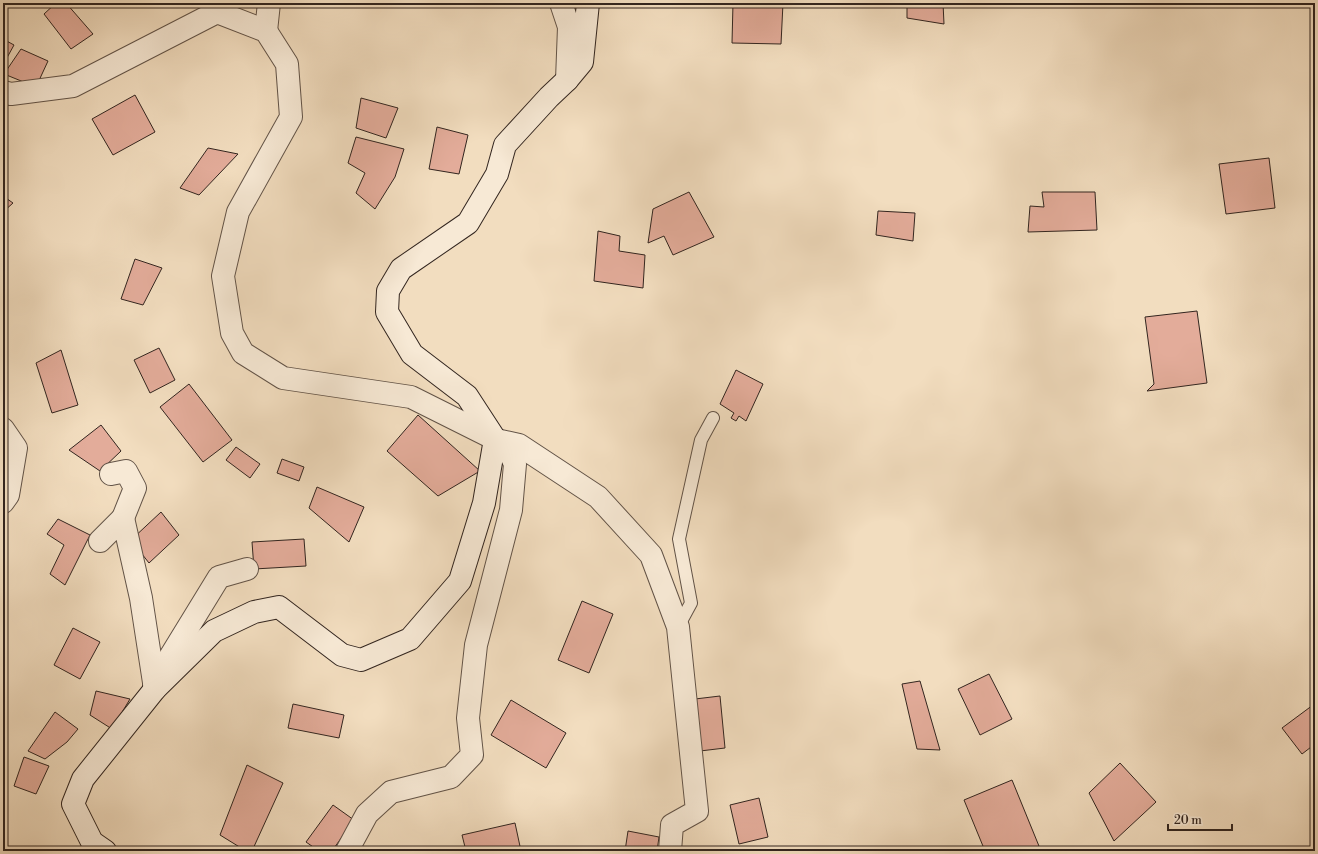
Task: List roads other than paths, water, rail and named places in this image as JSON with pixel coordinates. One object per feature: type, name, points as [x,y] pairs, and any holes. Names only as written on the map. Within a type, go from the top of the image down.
[{"type":"street","points":[[266,31],[269,3]]},
{"type":"street","points":[[561,3],[569,27],[567,80]]},
{"type":"street","points":[[154,686],[214,631],[254,612],[279,607],[342,655],[361,660],[410,639],[460,581],[484,503],[494,439],[467,396],[412,354],[387,312],[388,291],[401,269],[468,223],[497,174],[505,145],[549,97],[567,80],[582,62],[588,3]]},
{"type":"street","points":[[3,92],[11,94],[73,86],[217,12],[266,31],[287,64],[291,117],[238,212],[223,276],[232,333],[243,353],[283,378],[411,397],[494,439],[509,451],[515,464],[511,510],[476,645],[468,718],[472,755],[451,777],[392,792],[367,814],[347,851]]},
{"type":"street","points":[[3,430],[16,448],[8,495],[3,502]]},
{"type":"street","points":[[494,439],[519,445],[598,497],[651,555],[678,627],[697,811],[672,825],[670,851]]},
{"type":"street","points":[[100,541],[123,518],[135,488],[126,470],[111,474]]},
{"type":"street","points":[[123,518],[141,598],[154,686]]},
{"type":"street","points":[[105,851],[92,842],[73,804],[83,779],[154,686],[219,577],[247,569]]},
{"type":"lane","points":[[678,627],[691,603],[679,539],[701,440],[713,418]]}]
